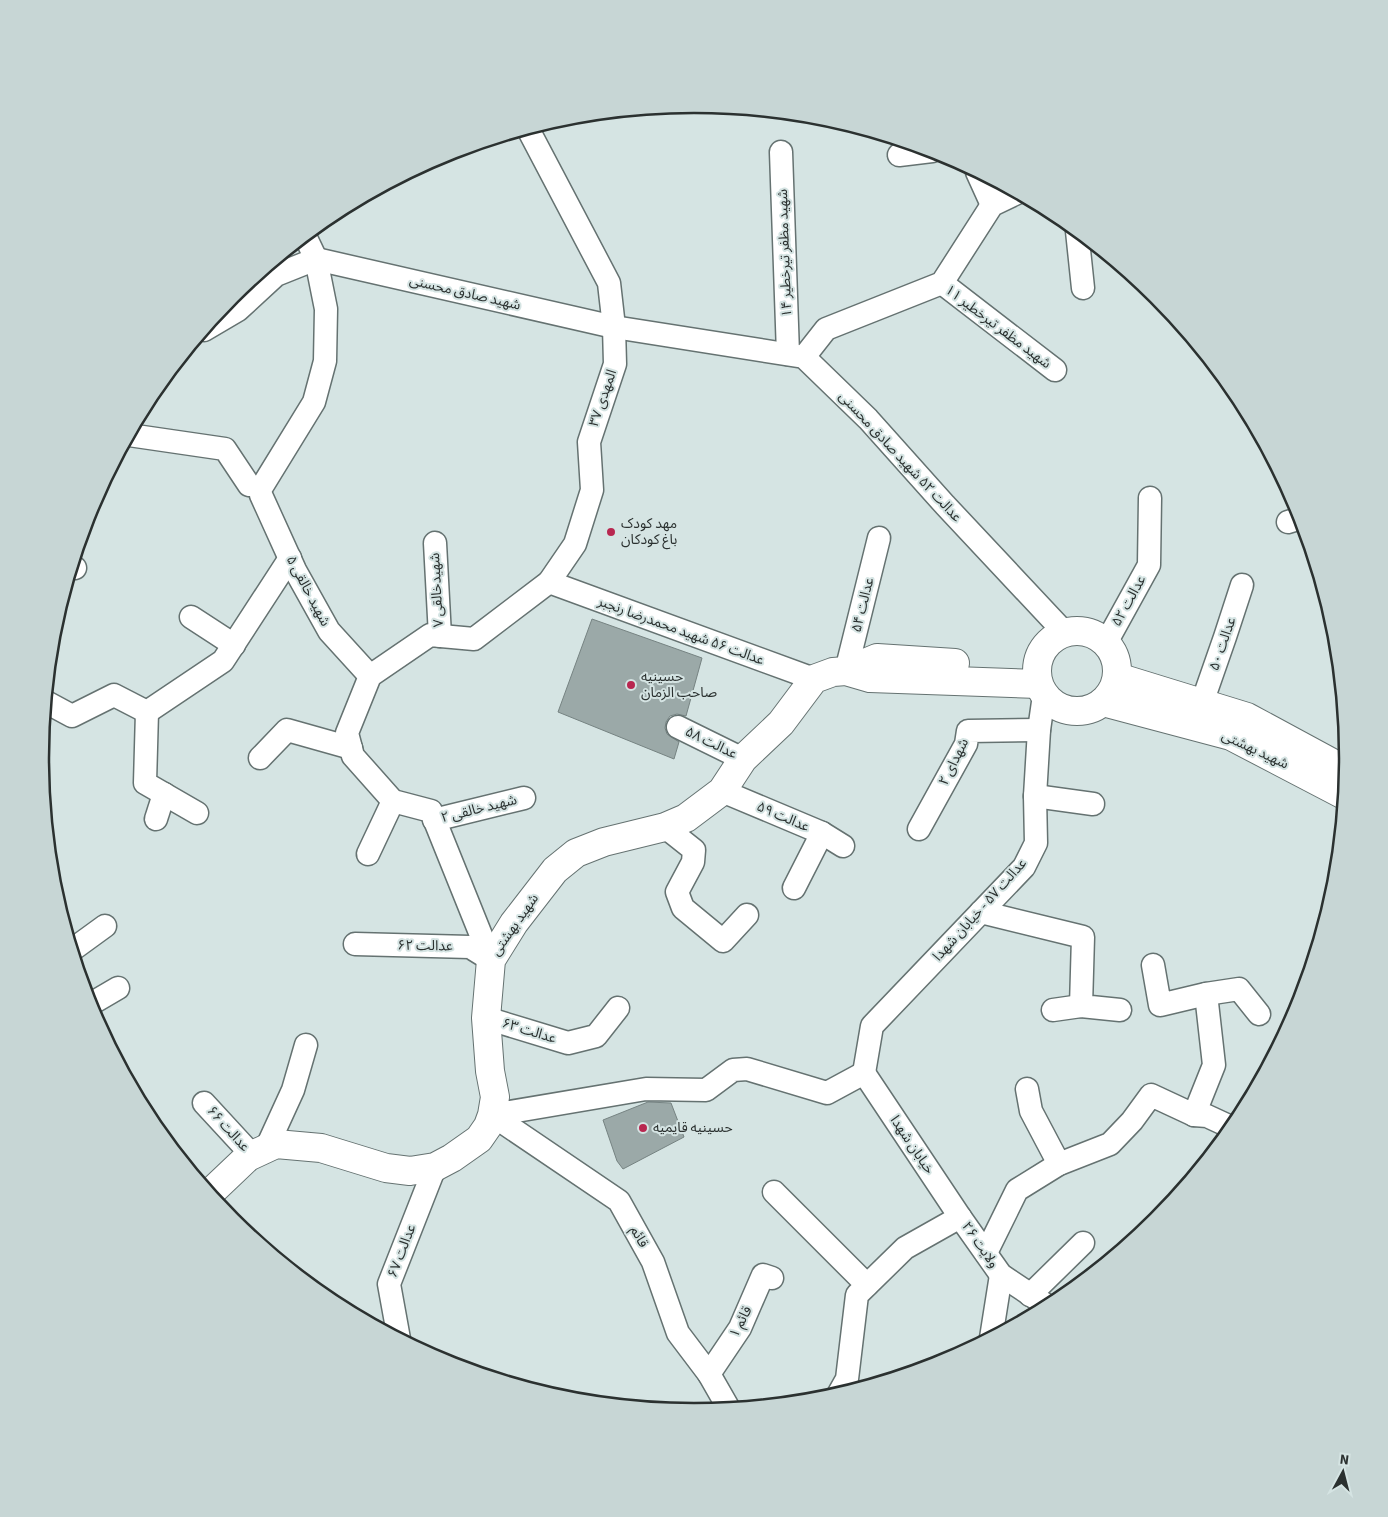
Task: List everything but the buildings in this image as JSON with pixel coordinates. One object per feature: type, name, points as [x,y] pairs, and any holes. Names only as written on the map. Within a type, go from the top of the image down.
[{"type":"main road","points":[[1076,631],[1087,632],[1106,644],[1113,653],[1117,665],[1117,677],[1112,691],[1103,702],[1092,709],[1079,712],[1066,710],[1054,704],[1040,682],[1041,652],[1051,640],[1065,633],[1076,631]]},
{"type":"main road","points":[[814,679],[833,672],[846,671],[877,658],[1040,682]]},
{"type":"main road","name":"شهید بهشتی","points":[[1117,677],[1248,717],[1339,767]]},
{"type":"main road","name":"شهید بهشتی","points":[[259,1152],[276,1144],[321,1148],[386,1168],[410,1171],[435,1167],[452,1158],[479,1139],[488,1126],[495,1097],[490,1071],[486,1018],[491,960],[532,899],[556,870],[576,853],[604,842],[665,827],[686,818],[722,791],[743,759],[781,723],[814,679]]},
{"type":"main road","name":"شهید بهشتی","points":[[1103,702],[1231,736],[1338,792]]},
{"type":"main road","points":[[214,1190],[259,1152]]},
{"type":"street","name":"المهدی ۳۷","points":[[440,636],[474,639],[549,582],[575,544],[592,490],[588,442],[615,364],[614,327],[609,283],[531,134]]},
{"type":"street","name":"شهید مظفر تیرخطیر ۱۴","points":[[781,152],[796,356]]},
{"type":"street","points":[[898,155],[915,152]]},
{"type":"street","points":[[981,181],[992,205]]},
{"type":"street","points":[[614,327],[796,356],[826,330],[942,284],[992,205],[1010,196]]},
{"type":"street","points":[[1078,240],[1082,288]]},
{"type":"street","points":[[258,488],[314,402],[324,361],[326,309],[316,259],[307,242]]},
{"type":"street","name":"شهید صادق محسنی","points":[[316,259],[614,327]]},
{"type":"street","points":[[221,320],[238,310],[276,274],[316,259]]},
{"type":"street","name":"شهید مظفر تیرخطیر ۱۱","points":[[942,284],[1055,370]]},
{"type":"street","name":"عدالت ۵۲ شهید صادق محسنی","points":[[796,356],[868,419],[945,505],[1065,633]]},
{"type":"street","name":"شهید خالقی ۵","points":[[135,436],[225,449],[258,488],[295,570],[330,632],[370,676]]},
{"type":"street","name":"عدالت ۵۲","points":[[1106,644],[1149,564],[1150,498]]},
{"type":"street","name":"عدالت ۵۴","points":[[846,671],[879,538]]},
{"type":"street","name":"شهیدخالقی ۷","points":[[435,543],[440,636]]},
{"type":"street","points":[[146,712],[223,661],[290,558]]},
{"type":"street","name":"عدالت ۵۶ شهید محمدرضا رنجبر","points":[[549,582],[814,679]]},
{"type":"street","name":"عدالت ۵۰","points":[[1202,703],[1242,585]]},
{"type":"street","points":[[191,618],[234,645]]},
{"type":"street","points":[[440,636],[430,635],[370,676],[347,733],[353,756],[393,802],[431,811],[491,960]]},
{"type":"street","name":"عدالت ۵۷ - خیابان شهدا","points":[[864,1073],[872,1026],[1024,867],[1036,844],[1035,796],[1040,682]]},
{"type":"street","points":[[51,705],[72,716],[114,695],[146,712]]},
{"type":"street","points":[[146,712],[145,783],[197,813]]},
{"type":"street","name":"عدالت ۵۸","points":[[678,727],[743,759]]},
{"type":"street","points":[[260,758],[287,730],[351,748]]},
{"type":"street","name":"شهدای ۲","points":[[919,829],[966,744],[968,731],[1039,730]]},
{"type":"street","name":"عدالت ۵۹","points":[[722,791],[822,833],[843,846]]},
{"type":"street","points":[[156,819],[164,794]]},
{"type":"street","points":[[1035,796],[1093,804]]},
{"type":"street","name":"شهید خالقی ۲","points":[[434,820],[524,798]]},
{"type":"street","points":[[368,854],[393,802]]},
{"type":"street","points":[[665,827],[694,850],[693,862],[677,892],[683,908],[722,941],[747,915]]},
{"type":"street","points":[[794,888],[822,833]]},
{"type":"street","points":[[981,912],[1082,937],[1080,1006]]},
{"type":"street","points":[[77,946],[105,926]]},
{"type":"street","name":"عدالت ۶۲","points":[[355,944],[470,947],[491,960]]},
{"type":"street","points":[[1153,965],[1160,1005],[1206,994],[1240,990],[1260,1014]]},
{"type":"street","points":[[96,1000],[118,988]]},
{"type":"street","points":[[1194,1115],[1214,1065],[1206,994]]},
{"type":"street","points":[[1053,1010],[1080,1006],[1120,1010]]},
{"type":"street","name":"عدالت ۶۳","points":[[486,1018],[568,1043],[596,1036],[618,1008]]},
{"type":"street","points":[[259,1152],[293,1090],[306,1045]]},
{"type":"street","points":[[492,1115],[646,1089],[706,1090],[733,1070],[747,1069],[827,1093],[864,1073]]},
{"type":"street","name":"خیابان شهدا","points":[[864,1073],[960,1217]]},
{"type":"street","points":[[1027,1089],[1031,1111],[1060,1164]]},
{"type":"street","points":[[986,1253],[1017,1190],[1060,1164],[1110,1144],[1132,1121],[1151,1095],[1194,1115],[1207,1116],[1225,1125]]},
{"type":"street","name":"عدالت ۶۶","points":[[204,1103],[259,1152]]},
{"type":"street","name":"قائم","points":[[492,1115],[619,1201],[653,1262],[678,1333],[709,1374],[725,1403]]},
{"type":"street","name":"عدالت ۶۷","points":[[398,1331],[389,1284],[435,1167]]},
{"type":"street","points":[[774,1192],[867,1285]]},
{"type":"street","points":[[843,1386],[847,1379],[857,1295],[905,1248],[960,1217]]},
{"type":"street","name":"ولایت ۲۶","points":[[960,1217],[1001,1275],[1041,1302]]},
{"type":"street","points":[[1030,1295],[1083,1243]]},
{"type":"street","name":"قائم ۱","points":[[709,1374],[740,1328],[763,1275],[772,1278]]},
{"type":"street","points":[[992,1330],[1001,1275]]},
{"type":"place","name":"مهد کودک باغ کودکان","points":[[611,532]]},
{"type":"place","name":"حسینیه صاحب الزمان","points":[[631,685]]},
{"type":"place","name":"حسینیه قایمیه","points":[[643,1128]]}]
